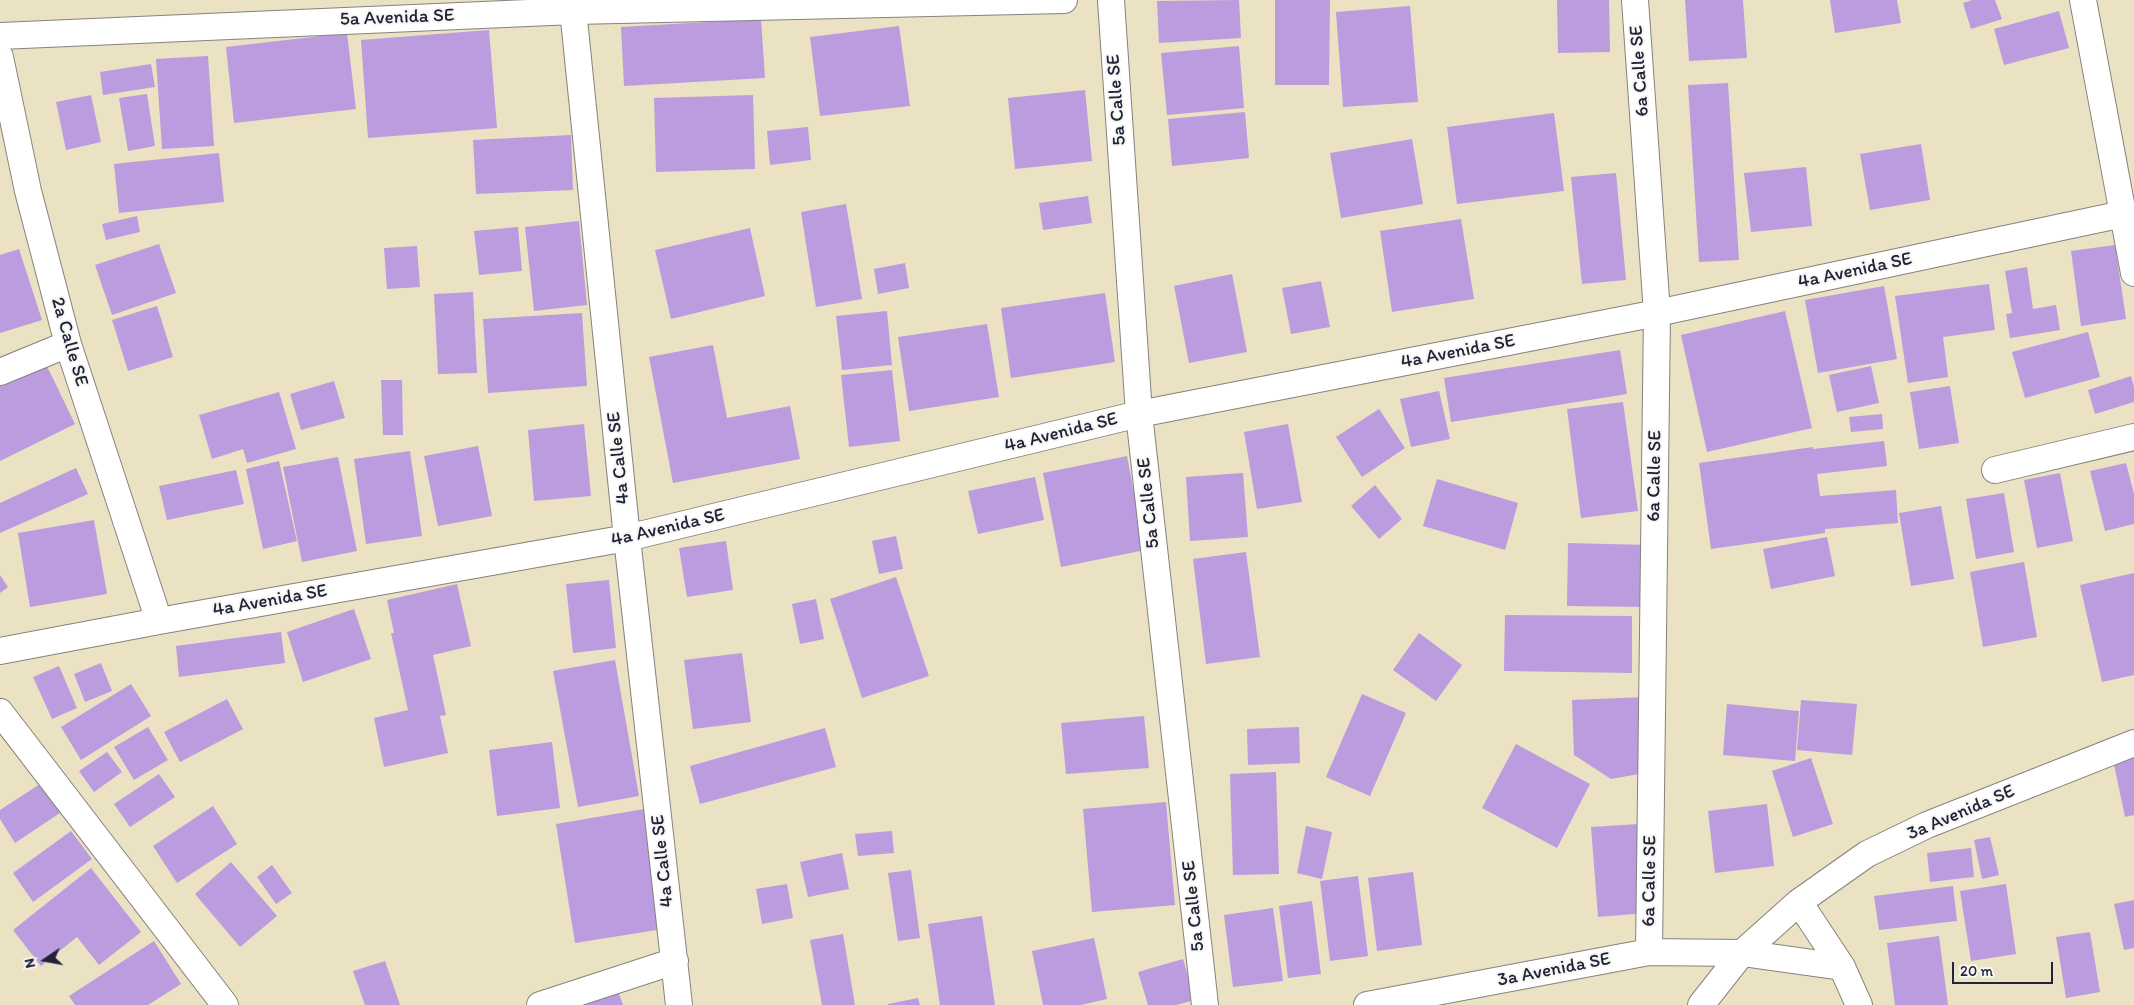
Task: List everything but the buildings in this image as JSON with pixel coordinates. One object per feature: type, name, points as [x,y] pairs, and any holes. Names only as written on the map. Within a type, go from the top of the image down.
[{"type":"street","name":"5a Avenida SE","points":[[0,36],[573,5],[1064,0]]},
{"type":"street","name":"5a Calle SE","points":[[1111,0],[1139,414],[1205,1005]]},
{"type":"street","name":"6a Calle SE","points":[[1635,0],[1657,313],[1650,952]]},
{"type":"street","points":[[2082,0],[2134,273]]},
{"type":"street","name":"4a Calle SE","points":[[573,5],[627,538],[679,1005]]},
{"type":"street","name":"2a Calle SE","points":[[0,57],[28,191],[68,344],[159,621]]},
{"type":"street","name":"4a Avenida SE","points":[[0,651],[627,538],[1139,414],[1657,313],[2123,214]]},
{"type":"street","points":[[0,372],[68,344]]},
{"type":"street","points":[[1995,470],[2134,437]]},
{"type":"street","points":[[0,712],[225,1005]]},
{"type":"street","name":"3a Avenida SE","points":[[1701,1005],[1742,953],[1799,902],[1867,854],[1927,825],[2134,743]]},
{"type":"street","points":[[1799,902],[1842,967],[1859,1005]]},
{"type":"street","name":"3a Avenida SE","points":[[1367,1005],[1650,952],[1742,953],[1842,967]]},
{"type":"street","points":[[540,1005],[675,961]]}]
